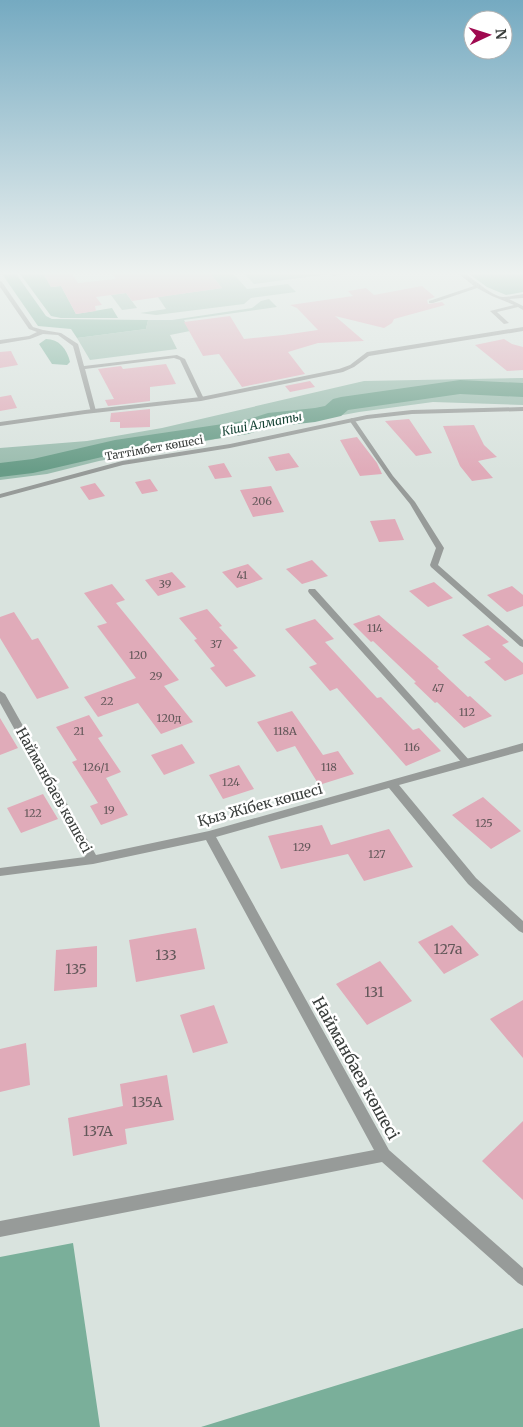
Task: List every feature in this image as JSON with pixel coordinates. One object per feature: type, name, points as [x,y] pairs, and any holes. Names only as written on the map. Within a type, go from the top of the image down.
[{"type":"street","points":[[0,424],[201,399],[341,371],[352,366],[367,354],[467,338]]},
{"type":"street","name":"Таттімбет көшесі","points":[[0,496],[122,463],[230,446],[352,420],[412,412],[523,409]]},
{"type":"street","name":"Найманбаев көшесі","points":[[0,694],[93,860]]},
{"type":"street","name":"Қыз Жібек көшесі","points":[[0,872],[93,860],[209,835],[523,747]]},
{"type":"street","points":[[392,784],[472,881],[523,928]]},
{"type":"street","name":"Найманбаев көшесі","points":[[209,835],[384,1155],[523,1278]]},
{"type":"street","points":[[0,1229],[384,1155]]},
{"type":"lane","points":[[0,342],[26,338]]},
{"type":"lane","points":[[65,338],[76,345],[93,411]]},
{"type":"lane","points":[[82,368],[175,356],[182,359],[201,399]]},
{"type":"lane","points":[[352,420],[391,477],[414,503],[440,548],[434,565],[523,644]]},
{"type":"lane","points":[[312,591],[467,763]]},
{"type":"green space","points":[[77,338],[171,338],[177,349],[90,360]]},
{"type":"green space","points":[[46,339],[59,343],[65,349],[70,362],[67,365],[52,364],[39,344]]},
{"type":"green space","points":[[523,378],[523,405],[433,402],[359,412],[99,461],[47,474],[0,480],[0,448],[87,441],[162,428],[364,381]]},
{"type":"green space","points":[[73,1243],[100,1427],[0,1427],[0,1257]]},
{"type":"green space","points":[[523,1328],[523,1427],[201,1427]]},
{"type":"building","points":[[193,338],[360,338],[364,341],[318,343],[288,352],[305,374],[242,387],[219,354],[203,356]]},
{"type":"building","points":[[504,339],[512,344],[523,347],[523,370],[507,371],[475,345]]},
{"type":"building","points":[[11,351],[18,365],[0,368],[0,352]]},
{"type":"building","points":[[166,364],[176,384],[150,387],[150,401],[108,406],[105,400],[114,399],[98,369],[121,366],[123,369]]},
{"type":"building","points":[[310,381],[315,387],[290,392],[285,386]]},
{"type":"building","points":[[11,395],[17,408],[0,411],[0,397]]},
{"type":"building","points":[[150,409],[150,427],[120,428],[120,422],[110,422],[111,413]]},
{"type":"building","points":[[409,419],[432,453],[416,456],[385,421]]},
{"type":"building","points":[[474,425],[484,445],[497,457],[478,461],[493,478],[472,481],[460,466],[443,426]]},
{"type":"building","points":[[357,437],[377,463],[382,474],[360,476],[340,440]]},
{"type":"building","points":[[289,453],[299,467],[276,471],[268,457]]},
{"type":"building","points":[[224,463],[232,477],[215,479],[208,466]]},
{"type":"building","points":[[150,479],[158,491],[142,494],[135,482]]},
{"type":"building","points":[[95,483],[105,496],[89,500],[80,487]]},
{"type":"building","points":[[271,486],[284,512],[253,517],[240,490]]},
{"type":"building","points":[[395,519],[404,540],[379,542],[370,521]]},
{"type":"building","points":[[312,560],[328,576],[302,584],[286,569]]},
{"type":"building","points":[[248,564],[263,579],[237,588],[222,572]]},
{"type":"building","points":[[172,572],[186,587],[158,596],[145,580]]},
{"type":"building","points":[[434,582],[453,598],[428,607],[409,591]]},
{"type":"building","points":[[112,584],[125,600],[116,603],[179,680],[164,686],[193,722],[161,734],[138,703],[98,717],[84,697],[136,678],[97,626],[107,623],[84,593]]},
{"type":"building","points":[[512,586],[523,595],[523,606],[507,612],[487,595]]},
{"type":"building","points":[[207,609],[222,626],[219,627],[238,648],[233,650],[256,676],[226,687],[210,668],[215,666],[194,640],[197,639],[179,618]]},
{"type":"building","points":[[14,612],[32,640],[38,638],[69,688],[37,699],[0,638],[0,617]]},
{"type":"building","points":[[379,615],[439,667],[437,668],[468,697],[470,696],[492,716],[464,728],[437,702],[435,703],[414,683],[416,682],[353,624]]},
{"type":"building","points":[[315,619],[334,639],[325,642],[377,698],[381,697],[413,730],[419,728],[441,751],[406,766],[337,688],[330,691],[309,667],[317,664],[285,629]]},
{"type":"building","points":[[488,625],[509,642],[502,645],[523,663],[523,674],[505,681],[484,662],[491,659],[462,635]]},
{"type":"building","points":[[292,711],[323,755],[338,751],[354,774],[319,785],[295,746],[277,752],[257,722]]},
{"type":"building","points":[[89,715],[103,736],[98,738],[121,772],[106,778],[128,815],[101,825],[90,806],[98,803],[72,762],[77,760],[56,727]]},
{"type":"building","points":[[0,718],[18,748],[0,755]]},
{"type":"building","points":[[182,744],[195,763],[164,775],[151,755]]},
{"type":"building","points":[[239,765],[254,789],[223,799],[209,775]]},
{"type":"building","points":[[43,794],[58,819],[21,833],[7,808]]},
{"type":"building","points":[[483,797],[521,831],[491,849],[452,815]]},
{"type":"building","points":[[322,825],[331,845],[389,829],[413,867],[364,881],[348,854],[281,869],[268,836]]},
{"type":"building","points":[[452,925],[479,955],[444,974],[418,942]]},
{"type":"building","points":[[196,928],[205,969],[136,982],[129,940]]},
{"type":"building","points":[[97,946],[97,987],[54,991],[56,950]]},
{"type":"building","points":[[380,961],[412,1001],[367,1025],[336,984]]},
{"type":"building","points":[[523,1000],[523,1058],[490,1019]]},
{"type":"building","points":[[214,1005],[228,1043],[193,1053],[180,1015]]},
{"type":"building","points":[[26,1043],[30,1085],[0,1092],[0,1049]]},
{"type":"building","points":[[167,1075],[174,1120],[125,1129],[127,1144],[73,1156],[68,1118],[123,1106],[120,1084]]},
{"type":"building","points":[[523,1121],[523,1200],[482,1161]]},
{"type":"waterway","name":"Кіші Алматы","points":[[0,470],[33,466],[115,447],[248,427],[268,420],[315,415],[333,411],[341,404],[460,387],[523,390]]}]
